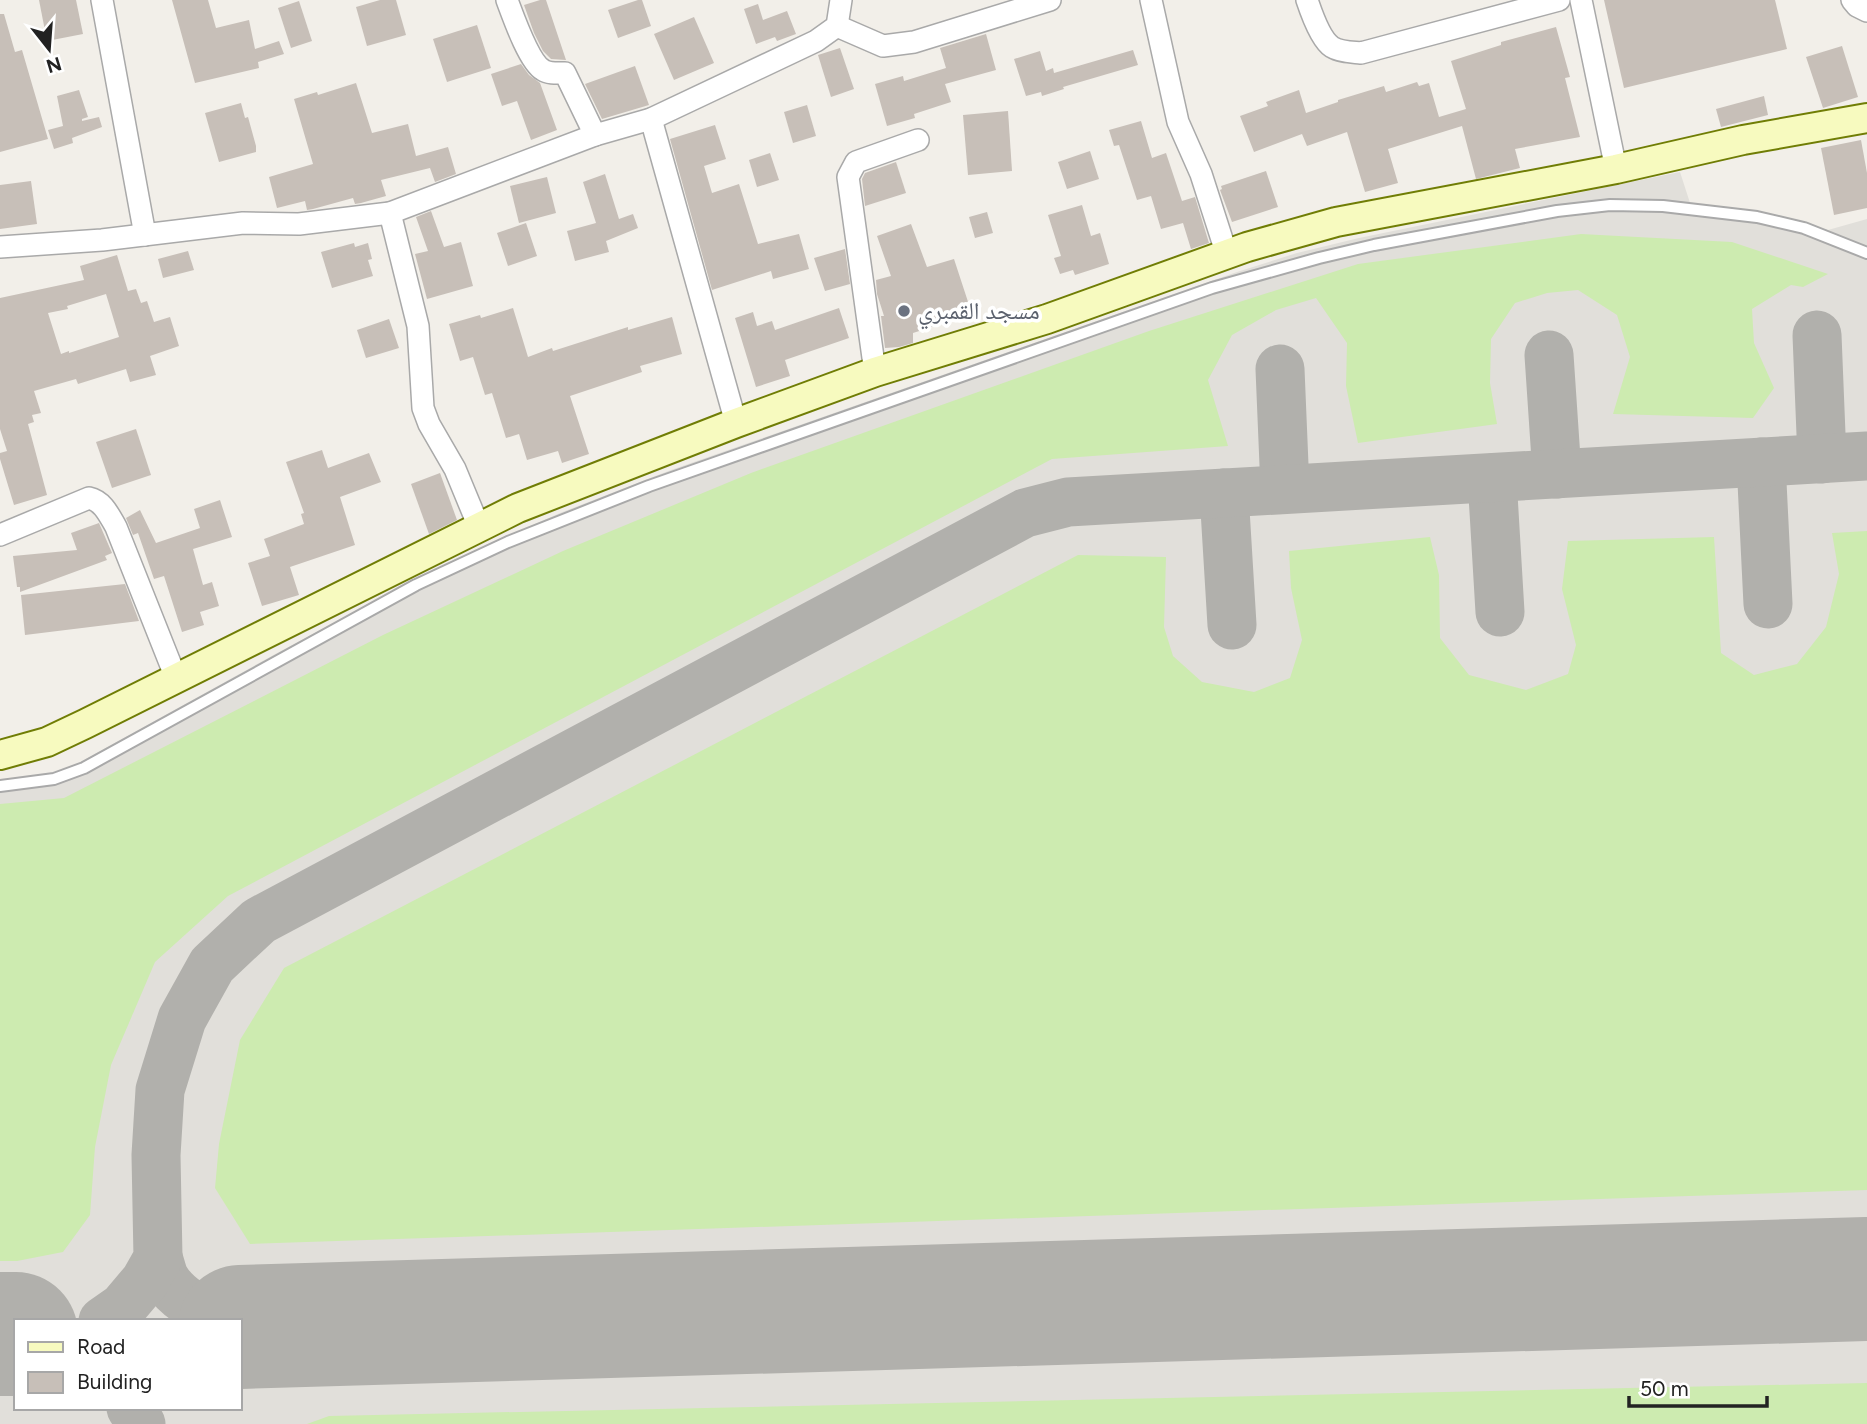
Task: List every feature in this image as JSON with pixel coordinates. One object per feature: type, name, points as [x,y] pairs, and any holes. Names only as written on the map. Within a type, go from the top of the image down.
[{"type":"main road","points":[[0,754],[47,742],[518,508],[736,422],[875,372],[1047,319],[1247,247],[1336,222],[1616,169],[1743,140],[1867,118]]},
{"type":"street","points":[[102,0],[145,235]]},
{"type":"street","points":[[507,0],[532,58],[541,70],[565,73],[596,135]]},
{"type":"street","points":[[0,247],[102,240],[243,223],[299,224],[390,213],[596,135],[651,119],[816,41],[837,26],[841,0]]},
{"type":"street","points":[[837,26],[883,46],[914,41],[1051,0]]},
{"type":"street","points":[[1151,0],[1178,122],[1201,174],[1227,255]]},
{"type":"street","points":[[1307,0],[1325,39],[1332,47],[1361,53],[1559,0]]},
{"type":"street","points":[[1581,0],[1616,169]]},
{"type":"street","points":[[1852,0],[1867,11]]},
{"type":"street","points":[[651,119],[736,422]]},
{"type":"street","points":[[875,372],[848,177],[856,162],[918,140]]},
{"type":"street","points":[[390,213],[418,326],[423,408],[429,424],[455,468],[479,527]]},
{"type":"street","points":[[0,535],[89,498],[96,500],[116,527],[176,678]]},
{"type":"lane","points":[[0,786],[54,779],[84,768],[416,585],[555,522],[649,486],[1212,288],[1265,272],[1374,246],[1557,211],[1610,205],[1663,206],[1757,217],[1804,229],[1867,253]]},
{"type":"shaded area","points":[[1680,172],[1691,206],[1772,214],[1828,230],[1867,219],[1867,1424],[0,1424],[0,779],[57,775],[445,564],[560,513],[671,470],[1297,253]]},
{"type":"green space","points":[[1581,234],[1732,242],[1828,274],[1803,287],[1791,285],[1752,309],[1754,343],[1774,388],[1753,418],[1613,414],[1630,357],[1617,315],[1578,290],[1547,293],[1515,303],[1491,339],[1490,383],[1497,424],[1358,443],[1346,386],[1347,343],[1316,298],[1276,310],[1232,335],[1208,380],[1228,446],[1052,459],[228,896],[155,962],[111,1065],[95,1147],[90,1215],[63,1252],[17,1261],[0,1261],[0,804],[64,798],[383,635],[563,551],[751,473],[1149,331],[1358,264]]},
{"type":"green space","points":[[1867,531],[1867,1190],[250,1244],[215,1188],[219,1144],[240,1040],[284,968],[1078,555],[1166,557],[1164,627],[1173,656],[1202,682],[1254,692],[1290,678],[1302,640],[1291,588],[1289,551],[1430,537],[1439,575],[1440,638],[1469,675],[1526,690],[1568,674],[1576,645],[1562,589],[1568,541],[1714,537],[1721,653],[1754,675],[1797,664],[1826,627],[1839,574],[1832,533]]},
{"type":"green space","points":[[1867,1383],[1867,1424],[307,1424],[329,1416]]},
{"type":"building","points":[[39,0],[76,0],[83,34],[47,41]]},
{"type":"building","points":[[172,0],[208,0],[216,28],[249,20],[255,49],[279,41],[284,54],[258,62],[259,68],[195,83]]},
{"type":"building","points":[[380,0],[396,0],[406,35],[367,46],[356,7]]},
{"type":"building","points":[[546,0],[566,60],[551,59],[543,51],[534,33],[524,5]]},
{"type":"building","points":[[642,0],[651,26],[618,38],[608,10]]},
{"type":"building","points":[[1604,0],[1775,0],[1787,49],[1624,88]]},
{"type":"building","points":[[299,1],[312,41],[291,48],[278,8]]},
{"type":"building","points":[[758,4],[763,20],[787,11],[796,34],[777,41],[775,37],[756,44],[744,9]]},
{"type":"building","points":[[0,14],[4,14],[15,52],[22,50],[48,139],[0,152]]},
{"type":"building","points":[[694,17],[714,63],[674,80],[654,34]]},
{"type":"building","points":[[477,25],[491,68],[447,82],[433,39]]},
{"type":"building","points":[[1556,27],[1570,77],[1565,78],[1580,137],[1515,149],[1520,168],[1476,179],[1462,126],[1388,149],[1398,183],[1365,192],[1347,132],[1307,146],[1302,134],[1254,152],[1240,116],[1268,106],[1266,102],[1299,90],[1306,113],[1384,86],[1386,92],[1417,82],[1419,86],[1429,83],[1439,117],[1466,109],[1451,61],[1501,45],[1501,42]]},
{"type":"building","points":[[986,34],[996,70],[945,84],[951,102],[914,114],[915,118],[887,126],[875,84],[903,76],[904,81],[946,68],[940,48]]},
{"type":"building","points":[[1842,46],[1858,97],[1823,108],[1806,57]]},
{"type":"building","points":[[840,48],[854,89],[831,97],[818,55]]},
{"type":"building","points":[[1133,50],[1138,65],[1063,87],[1064,89],[1042,96],[1041,92],[1026,96],[1014,59],[1040,51],[1046,71],[1053,68],[1054,73]]},
{"type":"building","points":[[521,64],[529,75],[540,83],[557,130],[531,140],[517,101],[502,106],[491,74]]},
{"type":"building","points":[[635,66],[649,105],[602,119],[585,84]]},
{"type":"building","points":[[356,83],[372,133],[408,124],[416,156],[448,147],[456,174],[435,182],[430,168],[381,180],[386,196],[361,203],[355,204],[353,198],[307,210],[305,201],[277,208],[269,177],[313,164],[294,99],[317,92],[318,95]]},
{"type":"building","points":[[79,90],[88,117],[82,121],[99,117],[102,127],[72,138],[73,143],[54,149],[48,130],[63,126],[57,96]]},
{"type":"building","points":[[1764,96],[1768,115],[1721,127],[1716,109]]},
{"type":"building","points":[[241,103],[245,118],[248,117],[256,152],[219,162],[205,113]]},
{"type":"building","points":[[807,105],[816,136],[793,143],[784,112]]},
{"type":"building","points":[[1008,111],[1012,171],[968,175],[963,115]]},
{"type":"building","points":[[1141,121],[1152,158],[1166,153],[1182,201],[1195,197],[1209,243],[1191,249],[1183,223],[1161,229],[1151,196],[1137,200],[1119,145],[1114,146],[1109,130]]},
{"type":"building","points":[[715,125],[726,159],[704,166],[712,193],[739,184],[758,244],[799,234],[809,269],[773,279],[771,271],[712,290],[670,139]]},
{"type":"building","points":[[1861,140],[1867,173],[1867,208],[1834,215],[1821,148]]},
{"type":"building","points":[[1090,151],[1099,179],[1067,189],[1058,162]]},
{"type":"building","points":[[770,153],[779,180],[757,187],[749,160]]},
{"type":"building","points":[[896,162],[906,193],[865,206],[862,179],[865,173]]},
{"type":"building","points":[[1266,171],[1278,207],[1232,222],[1220,190],[1221,186]]},
{"type":"building","points":[[605,174],[619,219],[633,214],[638,228],[606,241],[609,252],[575,261],[567,231],[596,223],[583,182]]},
{"type":"building","points":[[547,177],[556,213],[519,223],[510,186]]},
{"type":"building","points":[[31,181],[37,224],[0,229],[0,185]]},
{"type":"building","points":[[1082,205],[1091,236],[1100,233],[1109,264],[1075,275],[1073,270],[1060,274],[1054,258],[1061,256],[1048,215]]},
{"type":"building","points":[[431,211],[444,247],[461,242],[473,286],[427,299],[415,254],[428,251],[416,217]]},
{"type":"building","points":[[987,212],[993,233],[975,238],[969,217]]},
{"type":"building","points":[[526,223],[537,256],[508,266],[497,233]]},
{"type":"building","points":[[911,224],[927,267],[954,259],[972,314],[913,333],[913,343],[885,348],[881,316],[884,316],[876,280],[891,276],[877,236]]},
{"type":"building","points":[[354,243],[355,247],[368,243],[372,259],[368,260],[373,276],[332,288],[321,252]]},
{"type":"building","points":[[845,249],[850,284],[825,291],[814,258]]},
{"type":"building","points":[[188,251],[194,270],[163,278],[158,259]]},
{"type":"building","points":[[117,255],[128,291],[136,289],[141,303],[147,301],[154,322],[170,317],[179,346],[150,356],[156,375],[130,382],[126,369],[78,384],[76,379],[34,391],[41,413],[32,415],[34,422],[28,424],[47,495],[14,505],[0,459],[0,453],[7,451],[0,429],[0,298],[84,280],[80,266]],"holes":[[[106,294],[119,337],[61,354],[48,313],[68,309],[67,306]]]},
{"type":"building","points":[[513,308],[528,357],[552,348],[553,351],[628,327],[628,330],[672,317],[682,354],[640,366],[642,372],[570,396],[589,454],[562,463],[558,451],[527,460],[519,434],[506,438],[492,393],[485,395],[473,357],[460,361],[449,324]]},
{"type":"building","points":[[839,308],[849,338],[785,360],[790,376],[756,387],[735,318],[753,312],[757,326],[772,321],[775,330]]},
{"type":"building","points":[[389,319],[399,348],[366,358],[357,330]]},
{"type":"building","points":[[136,429],[151,475],[112,488],[96,442]]},
{"type":"building","points":[[322,450],[328,468],[369,453],[381,482],[340,497],[355,545],[290,567],[299,595],[262,606],[248,563],[270,556],[264,539],[304,524],[301,514],[304,513],[286,462]]},
{"type":"building","points":[[440,473],[457,520],[429,534],[411,484]]},
{"type":"building","points":[[220,500],[232,537],[193,549],[203,585],[212,582],[219,606],[200,612],[204,625],[182,632],[164,576],[154,579],[138,533],[133,535],[126,518],[140,510],[156,543],[200,528],[194,509]]},
{"type":"building","points":[[99,523],[112,553],[105,556],[107,560],[20,592],[13,556],[77,550],[71,533]]},
{"type":"building","points":[[125,584],[139,621],[25,635],[21,595]]},
{"type":"taxiway","points":[[1817,335],[1822,459]]},
{"type":"taxiway","points":[[1549,355],[1557,474]]},
{"type":"taxiway","points":[[1280,369],[1285,489]]},
{"type":"taxiway","points":[[106,1319],[123,1307],[145,1281],[158,1258],[156,1155],[160,1090],[182,1019],[212,965],[259,921],[1025,513],[1068,502],[1867,456]]},
{"type":"taxiway","points":[[1761,462],[1768,604]]},
{"type":"taxiway","points":[[1492,478],[1500,612]]},
{"type":"taxiway","points":[[1224,493],[1232,625]]},
{"type":"taxiway","points":[[158,1258],[171,1287],[191,1304],[218,1319]]},
{"type":"taxiway","points":[[242,1342],[266,1326]]},
{"type":"taxiway","points":[[0,1336],[14,1340]]},
{"type":"taxiway","points":[[132,1410],[141,1424]]},
{"type":"runway","points":[[242,1327],[1867,1279]]},
{"type":"runway","points":[[0,1334],[14,1334]]},
{"type":"place","name":"مسجد القمبري","points":[[904,311]]}]
